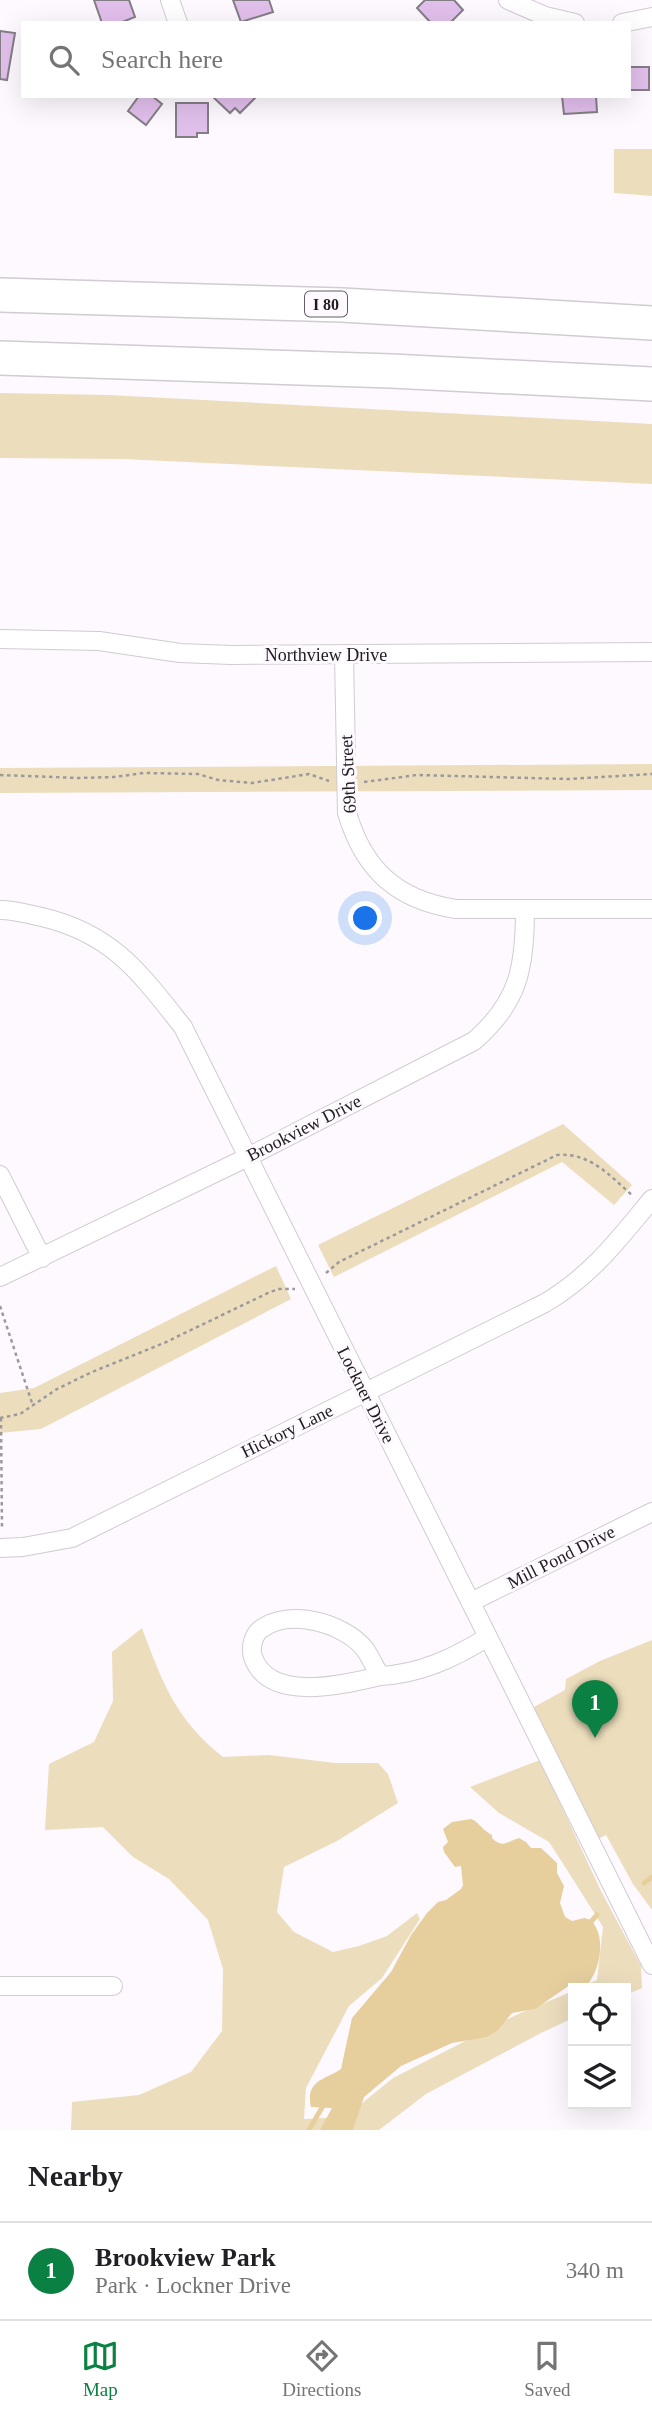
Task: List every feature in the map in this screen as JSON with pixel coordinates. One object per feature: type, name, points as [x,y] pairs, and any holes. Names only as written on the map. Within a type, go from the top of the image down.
[{"type":"highway","name":"I 80","points":[[0,295],[341,305],[652,323]]},
{"type":"highway","points":[[0,358],[377,370],[652,384]]},
{"type":"street","points":[[170,0],[177,21]]},
{"type":"street","points":[[508,0],[545,16],[566,21]]},
{"type":"street","points":[[631,21],[652,17]]},
{"type":"street","name":"Northview Drive","points":[[0,639],[99,641],[180,653],[231,655],[652,653]]},
{"type":"street","name":"69th Street","points":[[344,654],[345,783],[348,813],[364,854],[377,871],[395,887],[434,906],[466,910],[525,910]]},
{"type":"street","points":[[525,910],[652,909]]},
{"type":"street","name":"Lockner Drive","points":[[0,910],[13,910],[71,924],[102,939],[143,976],[183,1027],[650,1956]]},
{"type":"street","name":"Brookview Drive","points":[[0,1278],[248,1157],[474,1041],[490,1027],[509,1001],[522,970],[525,910]]},
{"type":"street","points":[[0,1175],[42,1258]]},
{"type":"street","name":"Hickory Lane","points":[[1,1548],[72,1538],[568,1290],[606,1255],[649,1203]]},
{"type":"street","name":"Mill Pond Drive","points":[[471,1602],[652,1511]]},
{"type":"street","points":[[380,1676],[365,1649],[354,1638],[341,1629],[316,1620],[293,1619],[274,1623],[260,1629],[252,1644],[255,1662],[268,1676],[289,1687],[314,1687],[422,1670],[464,1652],[488,1637]]},
{"type":"street","points":[[0,1986],[113,1986]]},
{"type":"path","points":[[0,775],[79,778],[144,773],[198,774],[219,780],[252,783],[309,774],[333,783],[345,783],[417,775],[568,779],[652,774]]},
{"type":"path","points":[[1,1548],[0,1418],[14,1417],[57,1389],[92,1371],[164,1343],[270,1292],[311,1284],[339,1262],[557,1155],[578,1155],[594,1162],[649,1203]]},
{"type":"path","points":[[0,1306],[33,1406]]},
{"type":"shaded area","points":[[614,149],[652,149],[652,196],[614,193]]},
{"type":"shaded area","points":[[0,393],[109,395],[652,424],[652,484],[122,459],[0,458]]},
{"type":"shaded area","points":[[652,764],[652,790],[0,793],[0,768]]},
{"type":"shaded area","points":[[563,1124],[632,1185],[614,1205],[562,1162],[334,1277],[318,1245]]},
{"type":"shaded area","points":[[276,1266],[291,1299],[41,1429],[0,1433],[0,1393],[34,1388]]},
{"type":"shaded area","points":[[142,1628],[172,1699],[193,1729],[223,1757],[269,1755],[335,1763],[378,1763],[388,1774],[398,1803],[337,1841],[284,1867],[277,1912],[294,1932],[333,1952],[387,1936],[417,1913],[420,1919],[382,1978],[349,2006],[306,2088],[304,2119],[345,2117],[393,2078],[516,2015],[568,1993],[568,2020],[426,2094],[379,2130],[71,2130],[72,2102],[139,2095],[191,2072],[222,2031],[223,1969],[208,1920],[169,1879],[133,1857],[103,1827],[45,1830],[49,1764],[94,1742],[113,1701],[112,1652]]},
{"type":"shaded area","points":[[652,1640],[652,1910],[633,1884],[606,1835],[591,1843],[525,1712],[565,1690],[566,1679],[600,1661]]},
{"type":"shaded area","points":[[540,1760],[601,1891],[641,1966],[642,1988],[631,1993],[631,1983],[590,1983],[597,1980],[603,1927],[549,1842],[499,1813],[470,1787]]},
{"type":"shaded area","points":[[471,1819],[499,1843],[519,1838],[531,1848],[541,1848],[557,1863],[557,1873],[564,1886],[560,1903],[565,1917],[572,1921],[584,1918],[591,1920],[599,1934],[600,1952],[596,1969],[589,1983],[568,1983],[568,1986],[535,2009],[512,2013],[498,2030],[487,2037],[452,2043],[401,2066],[364,2097],[353,2130],[320,2130],[332,2108],[311,2107],[311,2091],[318,2082],[341,2069],[352,2018],[391,1972],[411,1935],[427,1913],[463,1885],[461,1866],[455,1867],[443,1847],[448,1842],[443,1829],[452,1822]]},
{"type":"building","points":[[94,0],[129,0],[135,17],[125,21],[101,21]]},
{"type":"building","points":[[233,0],[269,0],[273,12],[241,21]]},
{"type":"building","points":[[425,0],[454,0],[463,10],[452,21],[429,21],[417,8]]},
{"type":"building","points":[[0,31],[15,33],[7,80],[0,79]]},
{"type":"building","points":[[631,67],[649,67],[649,90],[631,90]]},
{"type":"building","points":[[138,98],[154,98],[162,104],[146,125],[128,111]]},
{"type":"building","points":[[214,98],[255,98],[240,113],[235,108],[230,113]]},
{"type":"building","points":[[562,98],[596,98],[597,112],[564,114]]},
{"type":"building","points":[[176,103],[208,103],[208,133],[197,133],[197,137],[176,137]]},
{"type":"waterway","points":[[644,1883],[652,1877]]},
{"type":"waterway","points":[[588,1925],[597,1915]]},
{"type":"waterway","points":[[309,2130],[324,2104]]},
{"type":"place","name":"Brookview Park","points":[[595,1738]]}]
